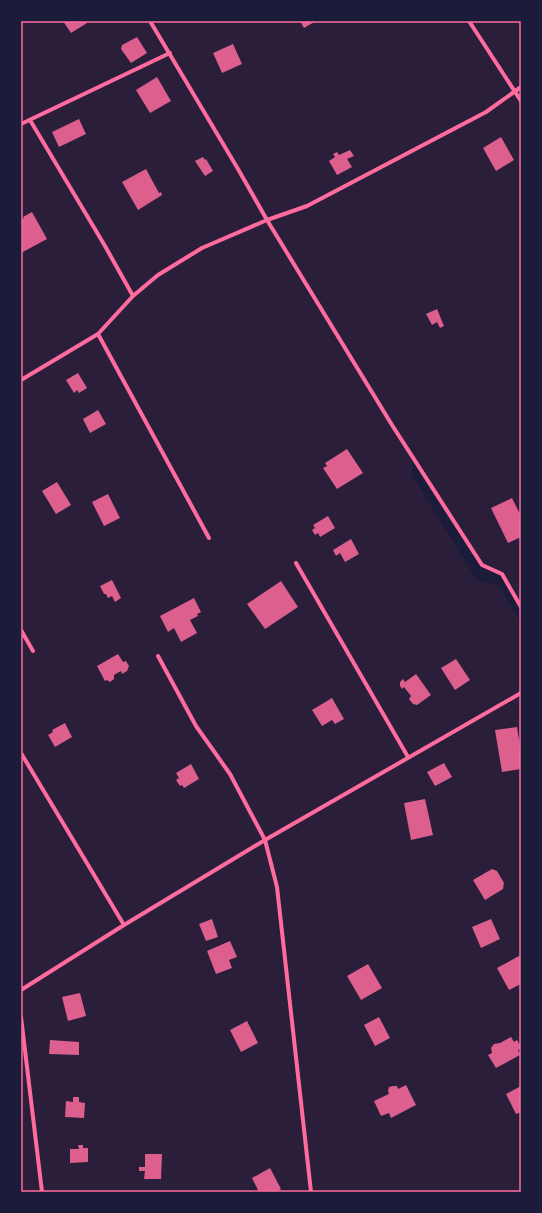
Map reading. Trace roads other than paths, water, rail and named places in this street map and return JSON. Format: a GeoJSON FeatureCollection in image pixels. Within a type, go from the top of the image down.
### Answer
{"type":"FeatureCollection","features":[{"type":"Feature","properties":{"kind":"street"},"geometry":{"type":"LineString","coordinates":[[150,21],[267,220],[392,425],[482,565],[502,574],[521,607]]}},
{"type":"Feature","properties":{"kind":"street"},"geometry":{"type":"LineString","coordinates":[[470,21],[521,102]]}},
{"type":"Feature","properties":{"kind":"street"},"geometry":{"type":"LineString","coordinates":[[21,124],[170,53]]}},
{"type":"Feature","properties":{"kind":"street"},"geometry":{"type":"LineString","coordinates":[[21,380],[98,334],[133,296],[158,275],[202,248],[267,220],[307,206],[486,112],[521,87]]}},
{"type":"Feature","properties":{"kind":"street"},"geometry":{"type":"LineString","coordinates":[[30,120],[133,296]]}},
{"type":"Feature","properties":{"kind":"street"},"geometry":{"type":"LineString","coordinates":[[98,334],[209,538]]}},
{"type":"Feature","properties":{"kind":"street"},"geometry":{"type":"LineString","coordinates":[[296,563],[408,758]]}},
{"type":"Feature","properties":{"kind":"street"},"geometry":{"type":"LineString","coordinates":[[21,630],[33,651]]}},
{"type":"Feature","properties":{"kind":"street"},"geometry":{"type":"LineString","coordinates":[[158,656],[196,726],[230,774],[265,840],[277,887],[312,1192]]}},
{"type":"Feature","properties":{"kind":"street"},"geometry":{"type":"LineString","coordinates":[[21,990],[124,925],[265,840],[520,693],[521,699]]}},
{"type":"Feature","properties":{"kind":"street"},"geometry":{"type":"LineString","coordinates":[[21,753],[124,925]]}},
{"type":"Feature","properties":{"kind":"street"},"geometry":{"type":"LineString","coordinates":[[21,1017],[42,1192]]}}]}
